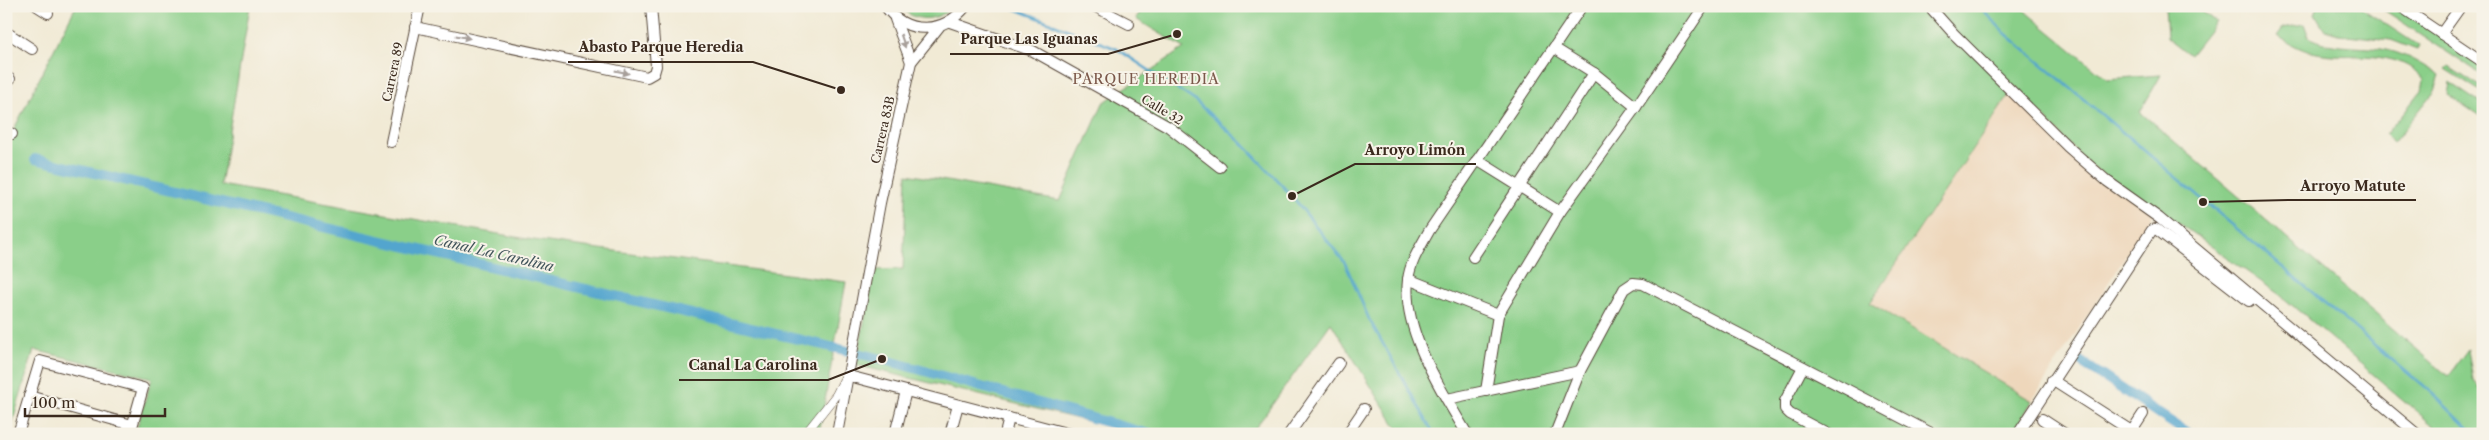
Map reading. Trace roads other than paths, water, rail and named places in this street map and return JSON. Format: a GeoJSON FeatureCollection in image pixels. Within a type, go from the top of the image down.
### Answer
{"type":"FeatureCollection","features":[{"type":"Feature","properties":{"kind":"street"},"geometry":{"type":"LineString","coordinates":[[37,6],[48,13]]}},
{"type":"Feature","properties":{"kind":"street","name":"Carrera 89"},"geometry":{"type":"LineString","coordinates":[[391,142],[420,6]]}},
{"type":"Feature","properties":{"kind":"street"},"geometry":{"type":"LineString","coordinates":[[416,27],[647,78],[654,73],[656,66],[651,6]]}},
{"type":"Feature","properties":{"kind":"street"},"geometry":{"type":"LineString","coordinates":[[877,6],[916,28],[939,27],[950,22],[966,6]]}},
{"type":"Feature","properties":{"kind":"street"},"geometry":{"type":"LineString","coordinates":[[1094,6],[1129,24]]}},
{"type":"Feature","properties":{"kind":"street"},"geometry":{"type":"LineString","coordinates":[[1467,434],[1422,351],[1408,310],[1408,279],[1413,263],[1429,231],[1582,6]]}},
{"type":"Feature","properties":{"kind":"street"},"geometry":{"type":"LineString","coordinates":[[1486,391],[1498,315],[1560,212],[1636,107],[1704,6]]}},
{"type":"Feature","properties":{"kind":"street"},"geometry":{"type":"LineString","coordinates":[[1929,6],[1960,41],[2068,147],[2107,180],[2158,218],[2417,434]]}},
{"type":"Feature","properties":{"kind":"street"},"geometry":{"type":"LineString","coordinates":[[2400,6],[2483,62]]}},
{"type":"Feature","properties":{"kind":"street"},"geometry":{"type":"LineString","coordinates":[[2441,34],[2461,6]]}},
{"type":"Feature","properties":{"kind":"street"},"geometry":{"type":"LineString","coordinates":[[890,13],[911,62],[939,27]]}},
{"type":"Feature","properties":{"kind":"street","name":"Calle 32"},"geometry":{"type":"LineString","coordinates":[[950,22],[1033,51],[1169,127],[1220,167]]}},
{"type":"Feature","properties":{"kind":"street"},"geometry":{"type":"LineString","coordinates":[[6,32],[32,49]]}},
{"type":"Feature","properties":{"kind":"street"},"geometry":{"type":"LineString","coordinates":[[1554,48],[1594,73],[1636,107]]}},
{"type":"Feature","properties":{"kind":"street","name":"Carrera 83B"},"geometry":{"type":"LineString","coordinates":[[837,434],[880,203],[911,62]]}},
{"type":"Feature","properties":{"kind":"street"},"geometry":{"type":"LineString","coordinates":[[1473,257],[1594,73]]}},
{"type":"Feature","properties":{"kind":"street"},"geometry":{"type":"LineString","coordinates":[[1477,160],[1560,212]]}},
{"type":"Feature","properties":{"kind":"street"},"geometry":{"type":"LineString","coordinates":[[2018,434],[2152,230],[2156,229],[2254,305],[2266,307]]}},
{"type":"Feature","properties":{"kind":"street"},"geometry":{"type":"LineString","coordinates":[[1408,279],[1498,315]]}},
{"type":"Feature","properties":{"kind":"street"},"geometry":{"type":"LineString","coordinates":[[1555,434],[1580,371],[1624,290],[1633,283],[1643,284],[1933,434]]}},
{"type":"Feature","properties":{"kind":"street"},"geometry":{"type":"LineString","coordinates":[[18,434],[29,396],[40,361],[143,388],[131,429],[29,396]]}},
{"type":"Feature","properties":{"kind":"street"},"geometry":{"type":"LineString","coordinates":[[1289,434],[1339,363]]}},
{"type":"Feature","properties":{"kind":"street"},"geometry":{"type":"LineString","coordinates":[[1802,367],[1785,401],[1785,409],[1790,414],[1828,434]]}},
{"type":"Feature","properties":{"kind":"street"},"geometry":{"type":"LineString","coordinates":[[805,434],[836,395],[844,378],[850,371],[906,391],[1065,433]]}},
{"type":"Feature","properties":{"kind":"street"},"geometry":{"type":"LineString","coordinates":[[1447,399],[1580,371]]}},
{"type":"Feature","properties":{"kind":"street"},"geometry":{"type":"LineString","coordinates":[[2052,380],[2132,433],[2143,414]]}},
{"type":"Feature","properties":{"kind":"street"},"geometry":{"type":"LineString","coordinates":[[896,434],[906,391]]}},
{"type":"Feature","properties":{"kind":"street"},"geometry":{"type":"LineString","coordinates":[[950,434],[958,405]]}},
{"type":"Feature","properties":{"kind":"street"},"geometry":{"type":"LineString","coordinates":[[1347,434],[1364,410]]}},
{"type":"Feature","properties":{"kind":"street"},"geometry":{"type":"LineString","coordinates":[[1005,434],[1009,418]]}},
{"type":"Feature","properties":{"kind":"street"},"geometry":{"type":"LineString","coordinates":[[2042,419],[2065,434]]}},
{"type":"Feature","properties":{"kind":"waterway"},"geometry":{"type":"LineString","coordinates":[[1008,6],[1117,49],[1194,100],[1243,144],[1292,196],[1345,263],[1369,319],[1434,434]]}},
{"type":"Feature","properties":{"kind":"waterway"},"geometry":{"type":"LineString","coordinates":[[1979,6],[2005,33],[2435,396],[2474,434]]}},
{"type":"Feature","properties":{"kind":"waterway","name":"Canal La Carolina"},"geometry":{"type":"LineString","coordinates":[[35,159],[882,359],[1149,434]]}},
{"type":"Feature","properties":{"kind":"waterway"},"geometry":{"type":"LineString","coordinates":[[2077,359],[2189,434]]}},
{"type":"Feature","properties":{"kind":"place","name":"Parque Las Iguanas"},"geometry":{"type":"Point","coordinates":[1177,34]}},
{"type":"Feature","properties":{"kind":"place","name":"Abasto Parque Heredia"},"geometry":{"type":"Point","coordinates":[841,90]}},
{"type":"Feature","properties":{"kind":"place","name":"Arroyo Limón"},"geometry":{"type":"Point","coordinates":[1292,196]}},
{"type":"Feature","properties":{"kind":"place","name":"Arroyo Matute"},"geometry":{"type":"Point","coordinates":[2203,202]}},
{"type":"Feature","properties":{"kind":"place","name":"Canal La Carolina"},"geometry":{"type":"Point","coordinates":[882,359]}},
{"type":"Feature","properties":{"kind":"district","name":"PARQUE HEREDIA"},"geometry":{"type":"Point","coordinates":[1146,79]}}]}
